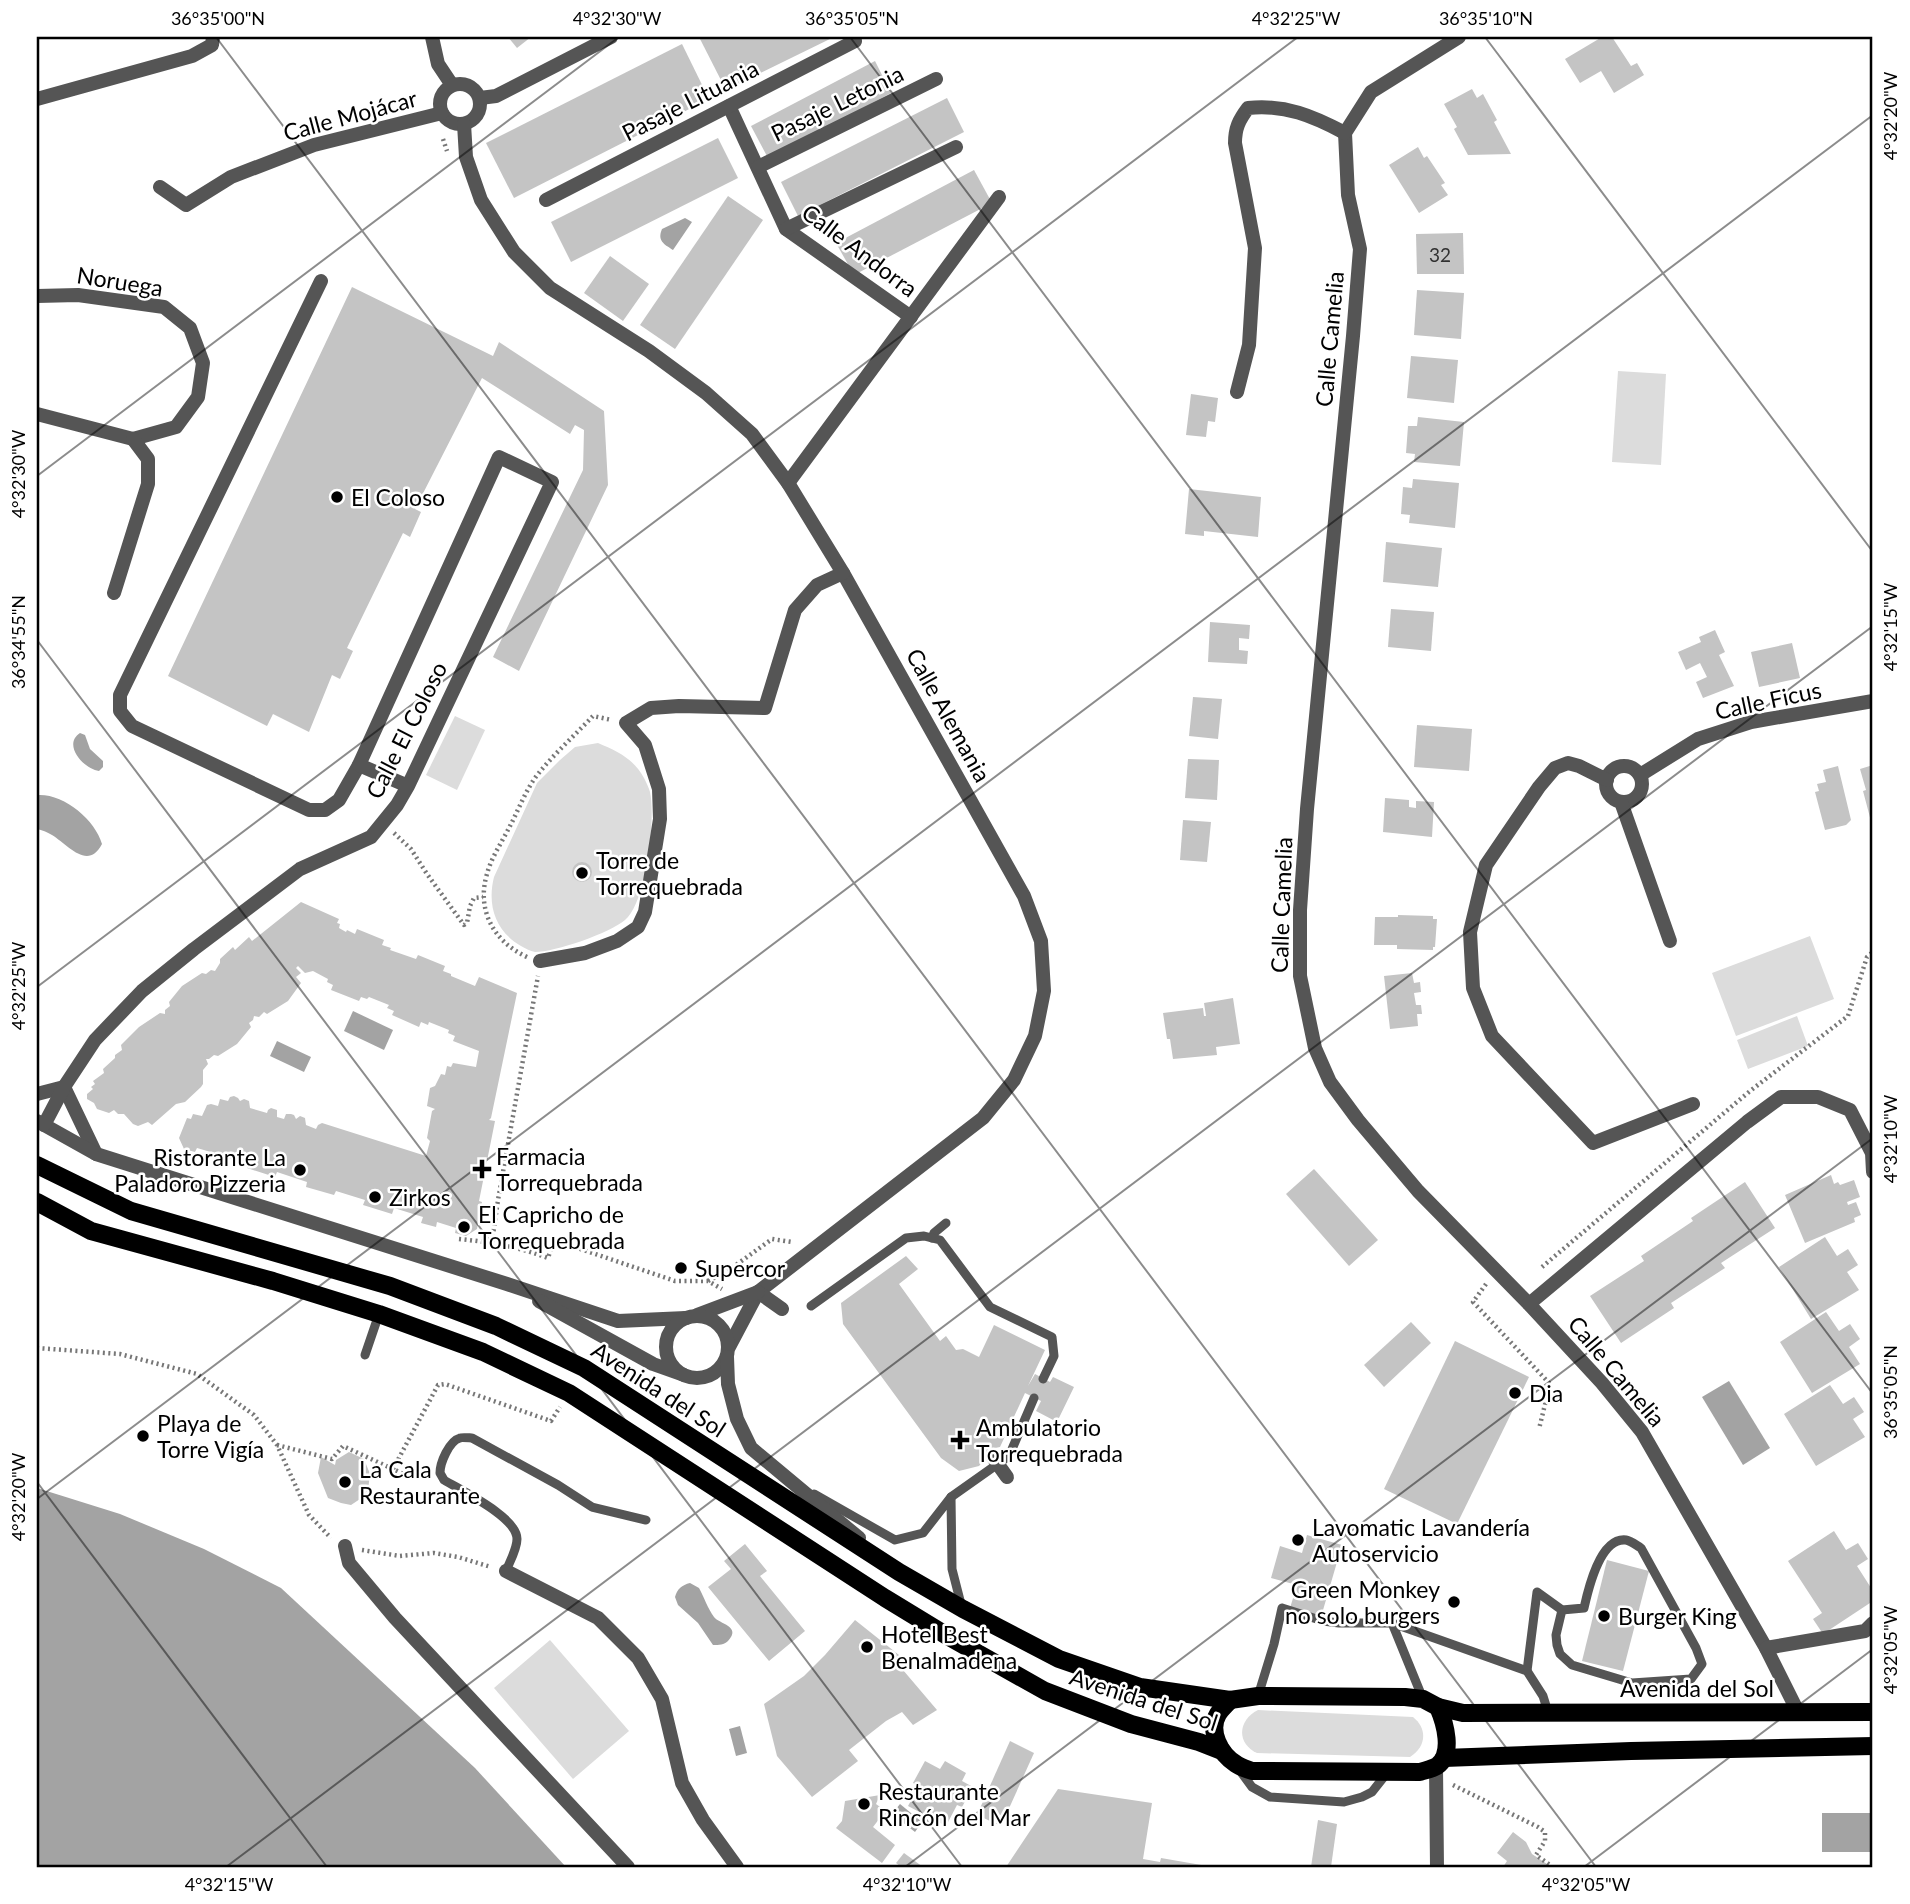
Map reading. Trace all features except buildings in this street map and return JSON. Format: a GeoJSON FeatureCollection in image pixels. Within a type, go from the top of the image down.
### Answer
{"type":"FeatureCollection","features":[{"type":"Feature","properties":{"kind":"main road","name":"Avenida del Sol"},"geometry":{"type":"LineString","coordinates":[[37,1165],[131,1211],[390,1286],[496,1326],[547,1350],[584,1368],[899,1572],[1059,1659],[1230,1700],[1258,1696],[1430,1703],[1463,1713],[1873,1712]]}},
{"type":"Feature","properties":{"kind":"main road","name":"Avenida del Sol"},"geometry":{"type":"LineString","coordinates":[[37,1202],[91,1231],[273,1281],[379,1314],[483,1352],[569,1393],[885,1598],[1045,1691],[1131,1724],[1222,1751]]}},
{"type":"Feature","properties":{"kind":"main road"},"geometry":{"type":"LineString","coordinates":[[37,1215],[91,1231]]}},
{"type":"Feature","properties":{"kind":"main road"},"geometry":{"type":"LineString","coordinates":[[1230,1700],[1218,1714],[1216,1739],[1222,1751],[1235,1764],[1252,1771],[1420,1772],[1440,1763],[1631,1751],[1873,1746]]}},
{"type":"Feature","properties":{"kind":"main road"},"geometry":{"type":"LineString","coordinates":[[1430,1703],[1444,1721],[1447,1735],[1440,1763]]}},
{"type":"Feature","properties":{"kind":"street"},"geometry":{"type":"LineString","coordinates":[[37,99],[192,56],[212,44],[213,37]]}},
{"type":"Feature","properties":{"kind":"street"},"geometry":{"type":"LineString","coordinates":[[432,37],[438,64],[452,85]]}},
{"type":"Feature","properties":{"kind":"street"},"geometry":{"type":"LineString","coordinates":[[480,97],[496,96],[611,37]]}},
{"type":"Feature","properties":{"kind":"street"},"geometry":{"type":"LineString","coordinates":[[1237,392],[1249,345],[1255,248],[1235,143],[1235,130],[1240,118],[1248,108],[1285,109],[1315,117],[1345,133],[1371,92],[1459,37]]}},
{"type":"Feature","properties":{"kind":"street","name":"Pasaje Lituania"},"geometry":{"type":"LineString","coordinates":[[546,200],[855,41]]}},
{"type":"Feature","properties":{"kind":"street","name":"Pasaje Letonia"},"geometry":{"type":"LineString","coordinates":[[758,167],[936,79]]}},
{"type":"Feature","properties":{"kind":"street"},"geometry":{"type":"LineString","coordinates":[[466,83],[472,86],[480,97],[480,111],[464,124],[452,122],[442,113],[442,94],[452,85],[466,83]]}},
{"type":"Feature","properties":{"kind":"street","name":"Calle Andorra"},"geometry":{"type":"LineString","coordinates":[[730,106],[786,229],[911,317]]}},
{"type":"Feature","properties":{"kind":"street","name":"Calle Mojácar"},"geometry":{"type":"LineString","coordinates":[[160,187],[186,205],[230,177],[314,145],[442,113]]}},
{"type":"Feature","properties":{"kind":"street","name":"Calle Alemania"},"geometry":{"type":"LineString","coordinates":[[464,124],[466,157],[481,200],[514,252],[550,288],[649,351],[706,393],[752,434],[788,483],[844,573],[1024,896],[1041,941],[1044,991],[1035,1036],[1014,1080],[983,1118],[758,1292],[728,1352]]}},
{"type":"Feature","properties":{"kind":"street","name":"Calle Camelia"},"geometry":{"type":"LineString","coordinates":[[1345,133],[1348,195],[1360,248],[1307,809],[1300,910],[1300,976],[1315,1048],[1330,1082],[1418,1191],[1529,1304],[1602,1383],[1642,1432],[1766,1648],[1798,1712]]}},
{"type":"Feature","properties":{"kind":"street"},"geometry":{"type":"LineString","coordinates":[[786,229],[956,147]]}},
{"type":"Feature","properties":{"kind":"street","name":"Calle Andorra"},"geometry":{"type":"LineString","coordinates":[[788,483],[999,197]]}},
{"type":"Feature","properties":{"kind":"street"},"geometry":{"type":"LineString","coordinates":[[321,281],[121,695],[120,711],[132,726],[309,810],[325,810],[339,800],[359,765],[408,786]]}},
{"type":"Feature","properties":{"kind":"street","name":"Noruega"},"geometry":{"type":"LineString","coordinates":[[37,296],[78,295],[164,307],[190,328],[202,363],[198,397],[176,426],[133,439]]}},
{"type":"Feature","properties":{"kind":"street"},"geometry":{"type":"LineString","coordinates":[[37,414],[133,439],[148,458],[148,484],[114,593]]}},
{"type":"Feature","properties":{"kind":"street","name":"Calle El Coloso"},"geometry":{"type":"LineString","coordinates":[[40,1123],[95,1040],[142,991],[300,869],[371,837],[383,823],[408,786],[552,482],[499,457],[359,765]]}},
{"type":"Feature","properties":{"kind":"street"},"geometry":{"type":"LineString","coordinates":[[540,961],[585,953],[617,941],[638,927],[645,912],[660,819],[659,789],[645,745],[626,723],[651,708],[765,708],[795,610],[817,585],[844,573]]}},
{"type":"Feature","properties":{"kind":"street","name":"Calle Ficus"},"geometry":{"type":"LineString","coordinates":[[1640,775],[1698,739],[1751,722],[1873,701]]}},
{"type":"Feature","properties":{"kind":"street"},"geometry":{"type":"LineString","coordinates":[[1606,780],[1568,763],[1555,768],[1486,864],[1470,932],[1473,988],[1492,1036],[1593,1143],[1693,1104]]}},
{"type":"Feature","properties":{"kind":"street"},"geometry":{"type":"LineString","coordinates":[[1624,766],[1636,770],[1640,775],[1642,786],[1633,800],[1621,802],[1607,792],[1606,780],[1613,770],[1624,766]]}},
{"type":"Feature","properties":{"kind":"street"},"geometry":{"type":"LineString","coordinates":[[1621,802],[1670,941]]}},
{"type":"Feature","properties":{"kind":"street"},"geometry":{"type":"LineString","coordinates":[[37,1094],[64,1087],[96,1154]]}},
{"type":"Feature","properties":{"kind":"street"},"geometry":{"type":"LineString","coordinates":[[1529,1304],[1747,1122],[1781,1097],[1818,1097],[1850,1110],[1872,1153],[1873,1172]]}},
{"type":"Feature","properties":{"kind":"street"},"geometry":{"type":"LineString","coordinates":[[40,1123],[96,1154],[618,1321],[691,1317],[706,1317],[715,1321],[723,1328],[727,1337],[728,1384],[737,1419],[751,1448],[899,1572]]}},
{"type":"Feature","properties":{"kind":"street"},"geometry":{"type":"LineString","coordinates":[[507,1284],[653,1364],[684,1376],[705,1377],[714,1373],[722,1367],[728,1352]]}},
{"type":"Feature","properties":{"kind":"street"},"geometry":{"type":"LineString","coordinates":[[684,1376],[669,1361],[666,1351],[670,1331],[677,1323],[758,1292],[782,1309]]}},
{"type":"Feature","properties":{"kind":"street"},"geometry":{"type":"LineString","coordinates":[[995,1460],[1007,1477]]}},
{"type":"Feature","properties":{"kind":"street"},"geometry":{"type":"LineString","coordinates":[[345,1546],[349,1563],[395,1618],[628,1867]]}},
{"type":"Feature","properties":{"kind":"street"},"geometry":{"type":"LineString","coordinates":[[506,1571],[598,1618],[638,1658],[662,1699],[682,1783],[703,1820],[737,1867]]}},
{"type":"Feature","properties":{"kind":"street"},"geometry":{"type":"LineString","coordinates":[[1766,1648],[1865,1631],[1873,1623]]}},
{"type":"Feature","properties":{"kind":"street"},"geometry":{"type":"LineString","coordinates":[[1437,1867],[1440,1763]]}},
{"type":"Feature","properties":{"kind":"lane"},"geometry":{"type":"LineString","coordinates":[[932,1238],[946,1223]]}},
{"type":"Feature","properties":{"kind":"lane"},"geometry":{"type":"LineString","coordinates":[[811,1306],[906,1238],[924,1236],[940,1240],[990,1307],[1052,1337],[1054,1356],[1043,1379]]}},
{"type":"Feature","properties":{"kind":"lane"},"geometry":{"type":"LineString","coordinates":[[365,1355],[379,1314]]}},
{"type":"Feature","properties":{"kind":"lane"},"geometry":{"type":"LineString","coordinates":[[787,1478],[895,1540],[923,1533],[951,1497],[995,1460],[1009,1456],[1034,1398]]}},
{"type":"Feature","properties":{"kind":"lane"},"geometry":{"type":"LineString","coordinates":[[506,1571],[517,1544],[513,1527],[502,1516],[444,1480],[440,1473],[442,1458],[454,1441],[461,1437],[472,1438],[558,1485],[592,1507],[646,1520]]}},
{"type":"Feature","properties":{"kind":"lane"},"geometry":{"type":"LineString","coordinates":[[951,1497],[951,1569],[963,1609]]}},
{"type":"Feature","properties":{"kind":"lane"},"geometry":{"type":"LineString","coordinates":[[1527,1671],[1536,1592],[1562,1610],[1584,1608],[1598,1562],[1618,1541],[1629,1540],[1641,1548],[1696,1648],[1702,1664],[1691,1679],[1632,1683],[1572,1665],[1560,1654],[1557,1645],[1556,1635],[1562,1610]]}},
{"type":"Feature","properties":{"kind":"lane"},"geometry":{"type":"LineString","coordinates":[[1258,1696],[1282,1608],[1324,1621],[1392,1623],[1527,1671],[1543,1696],[1548,1712]]}},
{"type":"Feature","properties":{"kind":"lane"},"geometry":{"type":"LineString","coordinates":[[1392,1623],[1430,1703]]}},
{"type":"Feature","properties":{"kind":"lane"},"geometry":{"type":"LineString","coordinates":[[1235,1764],[1252,1787],[1270,1797],[1344,1802],[1372,1792],[1388,1772]]}},
{"type":"Feature","properties":{"kind":"path"},"geometry":{"type":"LineString","coordinates":[[443,139],[451,162]]}},
{"type":"Feature","properties":{"kind":"path"},"geometry":{"type":"LineString","coordinates":[[492,1242],[540,961],[516,952],[496,934],[485,910],[483,897],[487,871],[538,774],[593,716],[626,723]]}},
{"type":"Feature","properties":{"kind":"path"},"geometry":{"type":"LineString","coordinates":[[383,823],[411,849],[464,925],[467,923],[474,898],[483,897]]}},
{"type":"Feature","properties":{"kind":"path"},"geometry":{"type":"LineString","coordinates":[[1515,1290],[1750,1091],[1848,1016],[1867,957],[1873,952]]}},
{"type":"Feature","properties":{"kind":"path"},"geometry":{"type":"LineString","coordinates":[[459,1239],[492,1242],[548,1258],[554,1240],[675,1281],[708,1281],[729,1270],[772,1239],[790,1243],[799,1237]]}},
{"type":"Feature","properties":{"kind":"path"},"geometry":{"type":"LineString","coordinates":[[1496,1271],[1473,1303],[1550,1384],[1539,1429]]}},
{"type":"Feature","properties":{"kind":"path"},"geometry":{"type":"LineString","coordinates":[[708,1281],[740,1299]]}},
{"type":"Feature","properties":{"kind":"path"},"geometry":{"type":"LineString","coordinates":[[37,1348],[120,1354],[197,1374],[254,1415],[277,1445],[309,1515],[328,1536],[345,1546],[400,1556],[433,1553],[458,1556],[506,1571]]}},
{"type":"Feature","properties":{"kind":"path"},"geometry":{"type":"LineString","coordinates":[[393,1469],[438,1385],[445,1384],[551,1421],[561,1407]]}},
{"type":"Feature","properties":{"kind":"path"},"geometry":{"type":"LineString","coordinates":[[277,1445],[332,1459],[343,1446],[408,1476],[440,1473]]}},
{"type":"Feature","properties":{"kind":"path"},"geometry":{"type":"LineString","coordinates":[[1470,1794],[1545,1832],[1545,1841],[1536,1855],[1550,1865]]}},
{"type":"Feature","properties":{"kind":"shaded area"},"geometry":{"type":"Polygon","coordinates":[[[685,218],[692,222],[673,250],[661,239],[662,229],[685,218]]]}},
{"type":"Feature","properties":{"kind":"shaded area"},"geometry":{"type":"Polygon","coordinates":[[[1618,371],[1666,374],[1661,465],[1612,462],[1618,371]]]}},
{"type":"Feature","properties":{"kind":"shaded area"},"geometry":{"type":"Polygon","coordinates":[[[455,716],[485,730],[457,790],[426,775],[455,716]]]}},
{"type":"Feature","properties":{"kind":"shaded area"},"geometry":{"type":"Polygon","coordinates":[[[80,733],[85,735],[90,749],[103,761],[103,767],[99,771],[87,766],[74,750],[75,738],[80,733]]]}},
{"type":"Feature","properties":{"kind":"shaded area"},"geometry":{"type":"Polygon","coordinates":[[[598,743],[630,761],[640,771],[650,792],[652,821],[648,860],[639,897],[632,911],[618,925],[568,945],[533,952],[512,940],[499,925],[493,907],[494,877],[537,783],[575,747],[598,743]]]}},
{"type":"Feature","properties":{"kind":"shaded area"},"geometry":{"type":"Polygon","coordinates":[[[37,795],[57,798],[77,809],[93,826],[102,844],[96,852],[84,856],[52,835],[37,829],[37,795]]]}},
{"type":"Feature","properties":{"kind":"shaded area"},"geometry":{"type":"Polygon","coordinates":[[[1810,936],[1834,999],[1736,1036],[1712,973],[1810,936]]]}},
{"type":"Feature","properties":{"kind":"shaded area"},"geometry":{"type":"Polygon","coordinates":[[[353,1011],[393,1030],[384,1050],[344,1031],[353,1011]]]}},
{"type":"Feature","properties":{"kind":"shaded area"},"geometry":{"type":"Polygon","coordinates":[[[1797,1016],[1808,1046],[1748,1069],[1737,1040],[1797,1016]]]}},
{"type":"Feature","properties":{"kind":"shaded area"},"geometry":{"type":"Polygon","coordinates":[[[277,1041],[311,1057],[304,1072],[270,1056],[277,1041]]]}},
{"type":"Feature","properties":{"kind":"shaded area"},"geometry":{"type":"Polygon","coordinates":[[[1729,1381],[1770,1448],[1743,1465],[1702,1397],[1729,1381]]]}},
{"type":"Feature","properties":{"kind":"shaded area"},"geometry":{"type":"Polygon","coordinates":[[[37,1488],[120,1514],[204,1549],[281,1588],[475,1768],[566,1867],[37,1867],[37,1488]]]}},
{"type":"Feature","properties":{"kind":"shaded area"},"geometry":{"type":"Polygon","coordinates":[[[690,1583],[699,1588],[714,1617],[731,1629],[732,1636],[725,1643],[713,1645],[698,1623],[678,1605],[675,1597],[677,1592],[690,1583]]]}},
{"type":"Feature","properties":{"kind":"shaded area"},"geometry":{"type":"Polygon","coordinates":[[[550,1640],[629,1731],[573,1779],[494,1688],[550,1640]]]}},
{"type":"Feature","properties":{"kind":"shaded area"},"geometry":{"type":"Polygon","coordinates":[[[1258,1710],[1413,1717],[1421,1727],[1423,1738],[1419,1748],[1410,1757],[1257,1753],[1245,1743],[1242,1731],[1246,1720],[1258,1710]]]}},
{"type":"Feature","properties":{"kind":"shaded area"},"geometry":{"type":"Polygon","coordinates":[[[740,1726],[747,1753],[736,1756],[729,1729],[740,1726]]]}},
{"type":"Feature","properties":{"kind":"shaded area"},"geometry":{"type":"Polygon","coordinates":[[[900,1804],[922,1822],[915,1832],[892,1814],[900,1804]]]}},
{"type":"Feature","properties":{"kind":"shaded area"},"geometry":{"type":"Polygon","coordinates":[[[1822,1813],[1873,1813],[1873,1852],[1822,1852],[1822,1813]]]}},
{"type":"Feature","properties":{"kind":"place","name":"El Coloso"},"geometry":{"type":"Point","coordinates":[337,497]}},
{"type":"Feature","properties":{"kind":"place","name":"Torre de Torrequebrada"},"geometry":{"type":"Point","coordinates":[582,873]}},
{"type":"Feature","properties":{"kind":"place","name":"Farmacia Torrequebrada"},"geometry":{"type":"Point","coordinates":[482,1169]}},
{"type":"Feature","properties":{"kind":"place","name":"Ristorante La Paladoro Pizzeria"},"geometry":{"type":"Point","coordinates":[300,1170]}},
{"type":"Feature","properties":{"kind":"place","name":"Zirkos"},"geometry":{"type":"Point","coordinates":[375,1197]}},
{"type":"Feature","properties":{"kind":"place","name":"El Capricho de Torrequebrada"},"geometry":{"type":"Point","coordinates":[464,1227]}},
{"type":"Feature","properties":{"kind":"place","name":"Supercor"},"geometry":{"type":"Point","coordinates":[681,1268]}},
{"type":"Feature","properties":{"kind":"place","name":"Dia"},"geometry":{"type":"Point","coordinates":[1515,1393]}},
{"type":"Feature","properties":{"kind":"place","name":"Playa de Torre Vigía"},"geometry":{"type":"Point","coordinates":[143,1436]}},
{"type":"Feature","properties":{"kind":"place","name":"Ambulatorio Torrequebrada"},"geometry":{"type":"Point","coordinates":[960,1440]}},
{"type":"Feature","properties":{"kind":"place","name":"La Cala Restaurante"},"geometry":{"type":"Point","coordinates":[345,1482]}},
{"type":"Feature","properties":{"kind":"place","name":"Lavomatic Lavandería Autoservicio"},"geometry":{"type":"Point","coordinates":[1298,1540]}},
{"type":"Feature","properties":{"kind":"place","name":"Green Monkey no solo burgers"},"geometry":{"type":"Point","coordinates":[1454,1602]}},
{"type":"Feature","properties":{"kind":"place","name":"Burger King"},"geometry":{"type":"Point","coordinates":[1604,1616]}},
{"type":"Feature","properties":{"kind":"place","name":"Hotel Best Benalmadena"},"geometry":{"type":"Point","coordinates":[867,1647]}},
{"type":"Feature","properties":{"kind":"place","name":"Restaurante Rincón del Mar"},"geometry":{"type":"Point","coordinates":[864,1804]}}]}
